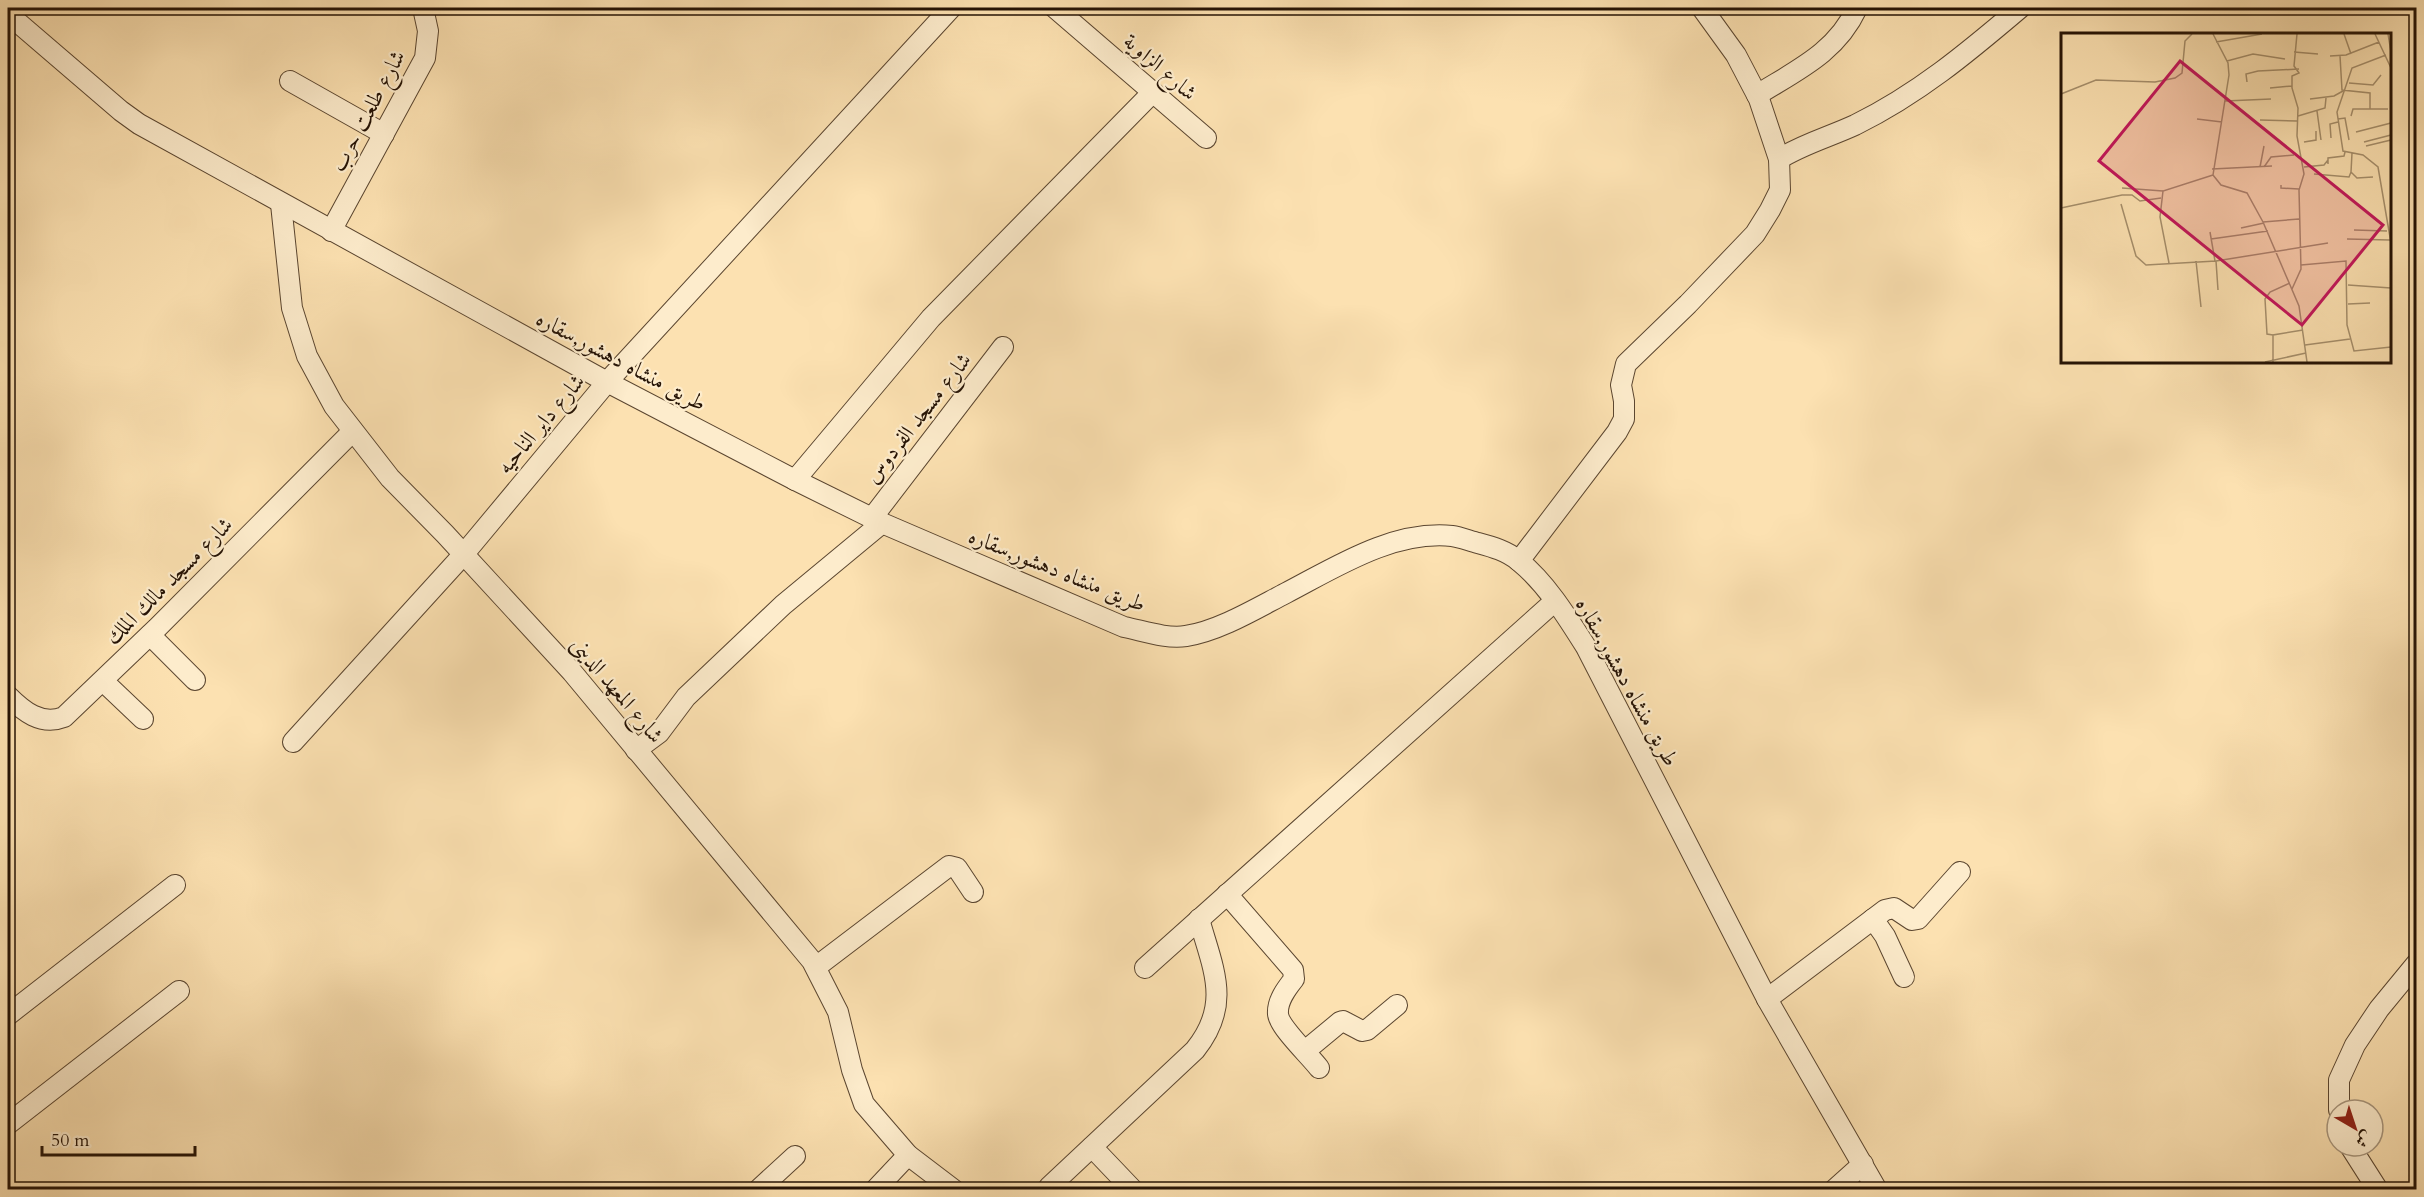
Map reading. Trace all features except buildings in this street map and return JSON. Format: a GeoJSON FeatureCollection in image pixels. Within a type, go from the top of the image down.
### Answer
{"type":"FeatureCollection","features":[{"type":"Feature","properties":{"kind":"street","name":"شارع طلعت حرب"},"geometry":{"type":"LineString","coordinates":[[331,231],[424,58],[428,31],[423,8]]}},
{"type":"Feature","properties":{"kind":"street","name":"شارع داير الناحيه"},"geometry":{"type":"LineString","coordinates":[[293,742],[463,555],[607,382],[951,8]]}},
{"type":"Feature","properties":{"kind":"street","name":"شارع الزاوية"},"geometry":{"type":"LineString","coordinates":[[1055,8],[1206,138]]}},
{"type":"Feature","properties":{"kind":"street"},"geometry":{"type":"LineString","coordinates":[[1757,95],[1831,46],[1851,20],[1857,8]]}},
{"type":"Feature","properties":{"kind":"street"},"geometry":{"type":"LineString","coordinates":[[1779,159],[1811,142],[1855,125],[1932,80],[2020,8]]}},
{"type":"Feature","properties":{"kind":"street"},"geometry":{"type":"LineString","coordinates":[[1519,561],[1617,432],[1624,419],[1621,385],[1626,364],[1755,234],[1780,190],[1779,159],[1757,95],[1736,55],[1705,9]]}},
{"type":"Feature","properties":{"kind":"street","name":"طريق منشاه دهشور,سقاره"},"geometry":{"type":"LineString","coordinates":[[8,14],[139,124],[281,204],[607,382],[795,480],[877,520],[1124,627],[1164,636],[1185,636],[1204,632],[1259,608],[1334,568],[1403,540],[1428,536],[1453,536],[1503,551],[1519,561],[1555,601],[1586,647],[1767,999],[1877,1190]]}},
{"type":"Feature","properties":{"kind":"street"},"geometry":{"type":"LineString","coordinates":[[290,81],[384,134]]}},
{"type":"Feature","properties":{"kind":"street"},"geometry":{"type":"LineString","coordinates":[[795,480],[931,318],[1153,92]]}},
{"type":"Feature","properties":{"kind":"street","name":"شارع المعهد الدينى"},"geometry":{"type":"LineString","coordinates":[[281,204],[292,308],[304,347],[320,382],[353,431],[390,477],[572,672],[816,967],[838,1012],[852,1070],[864,1104],[908,1155],[954,1190]]}},
{"type":"Feature","properties":{"kind":"street","name":"شارع مسجد الفردوس"},"geometry":{"type":"LineString","coordinates":[[636,750],[659,733],[686,697],[877,520],[1003,347]]}},
{"type":"Feature","properties":{"kind":"street","name":"شارع مسجد مالك الملك"},"geometry":{"type":"LineString","coordinates":[[8,696],[20,709],[34,717],[54,721],[64,717],[150,635],[353,431]]}},
{"type":"Feature","properties":{"kind":"street"},"geometry":{"type":"LineString","coordinates":[[1145,968],[1555,601]]}},
{"type":"Feature","properties":{"kind":"street"},"geometry":{"type":"LineString","coordinates":[[150,635],[195,680]]}},
{"type":"Feature","properties":{"kind":"street"},"geometry":{"type":"LineString","coordinates":[[103,681],[143,719]]}},
{"type":"Feature","properties":{"kind":"street"},"geometry":{"type":"LineString","coordinates":[[816,967],[950,866],[957,868],[973,892]]}},
{"type":"Feature","properties":{"kind":"street"},"geometry":{"type":"LineString","coordinates":[[1767,999],[1885,910],[1894,908],[1912,920],[1918,919],[1959,872]]}},
{"type":"Feature","properties":{"kind":"street"},"geometry":{"type":"LineString","coordinates":[[8,1015],[175,885]]}},
{"type":"Feature","properties":{"kind":"street"},"geometry":{"type":"LineString","coordinates":[[1227,894],[1293,970],[1294,980],[1282,997],[1278,1014],[1282,1024],[1319,1068]]}},
{"type":"Feature","properties":{"kind":"street"},"geometry":{"type":"LineString","coordinates":[[1049,1187],[1195,1050],[1207,1035],[1215,1017],[1218,999],[1217,980],[1198,919]]}},
{"type":"Feature","properties":{"kind":"street"},"geometry":{"type":"LineString","coordinates":[[1873,919],[1885,936],[1904,977]]}},
{"type":"Feature","properties":{"kind":"street"},"geometry":{"type":"LineString","coordinates":[[2339,1098],[2339,1080],[2355,1045],[2379,1009],[2416,964]]}},
{"type":"Feature","properties":{"kind":"street"},"geometry":{"type":"LineString","coordinates":[[8,1124],[179,991]]}},
{"type":"Feature","properties":{"kind":"street"},"geometry":{"type":"LineString","coordinates":[[1305,1051],[1340,1022],[1343,1021],[1362,1031],[1367,1030],[1397,1005]]}},
{"type":"Feature","properties":{"kind":"street"},"geometry":{"type":"LineString","coordinates":[[1092,1147],[1133,1190]]}},
{"type":"Feature","properties":{"kind":"street"},"geometry":{"type":"LineString","coordinates":[[875,1190],[908,1155]]}},
{"type":"Feature","properties":{"kind":"street"},"geometry":{"type":"LineString","coordinates":[[758,1190],[795,1156]]}},
{"type":"Feature","properties":{"kind":"street"},"geometry":{"type":"LineString","coordinates":[[2358,1158],[2378,1190]]}},
{"type":"Feature","properties":{"kind":"street"},"geometry":{"type":"LineString","coordinates":[[1834,1190],[1863,1164]]}}]}
